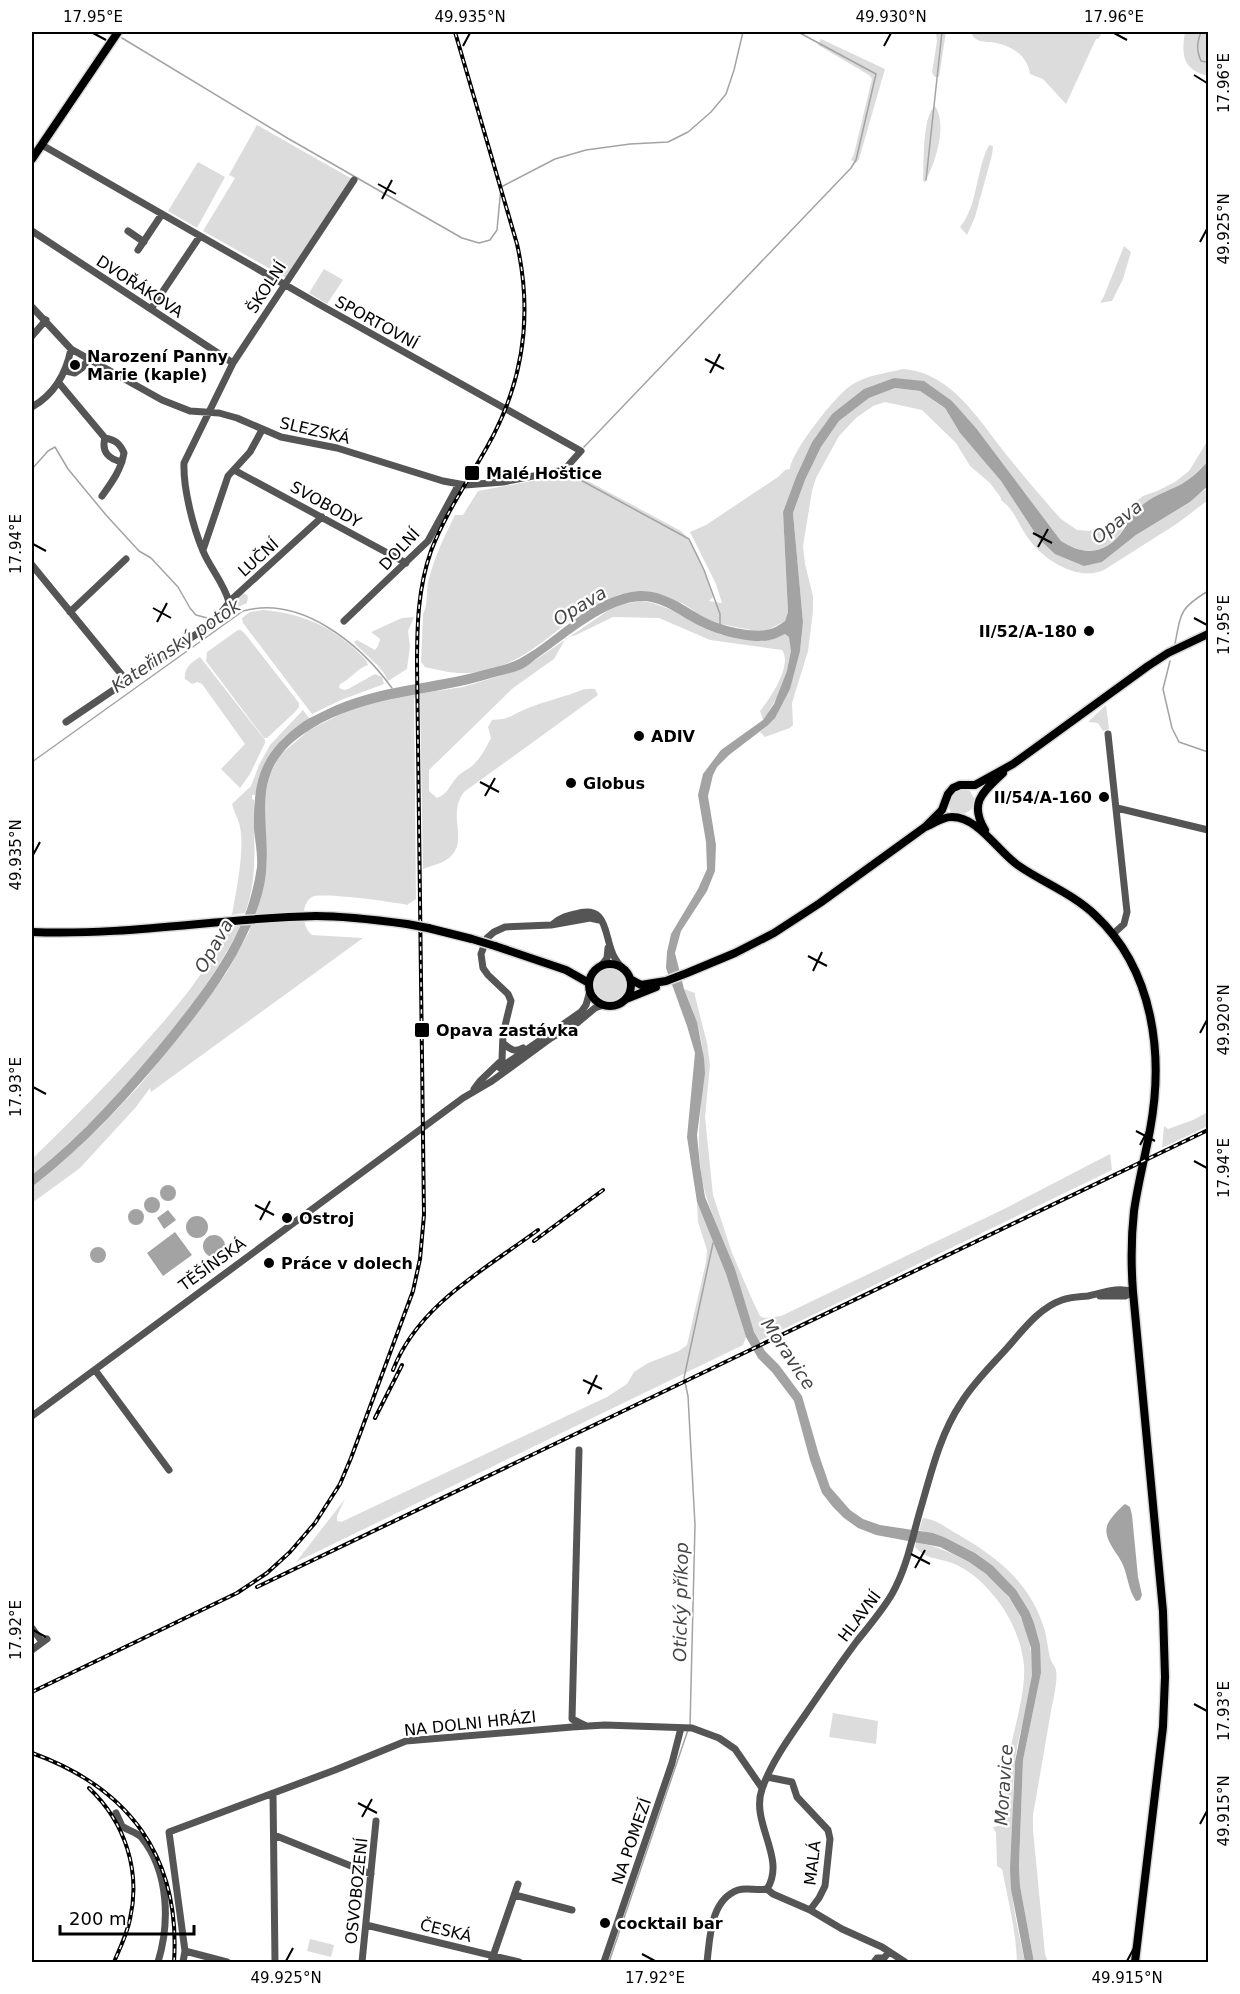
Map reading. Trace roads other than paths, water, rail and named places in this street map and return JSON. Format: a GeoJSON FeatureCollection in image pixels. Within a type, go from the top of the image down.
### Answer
{"type":"FeatureCollection","features":[{"type":"Feature","properties":{"kind":"main road"},"geometry":{"type":"LineString","coordinates":[[32,159],[37,147],[118,32]]}},
{"type":"Feature","properties":{"kind":"main road"},"geometry":{"type":"LineString","coordinates":[[32,932],[98,933],[317,916],[428,928],[472,939],[577,972],[611,964],[622,968],[630,979],[641,986],[666,981],[735,953],[774,933],[926,827],[940,813],[953,788],[960,785],[978,784],[1013,764],[1161,658],[1209,634]]}},
{"type":"Feature","properties":{"kind":"main road"},"geometry":{"type":"LineString","coordinates":[[926,827],[948,817],[958,818],[971,815],[984,791],[1013,764]]}},
{"type":"Feature","properties":{"kind":"main road"},"geometry":{"type":"LineString","coordinates":[[967,786],[974,791],[980,823],[995,845]]}},
{"type":"Feature","properties":{"kind":"main road"},"geometry":{"type":"LineString","coordinates":[[946,802],[947,812],[975,825],[1016,864],[1084,906],[1113,934],[1134,966],[1145,992],[1152,1021],[1155,1059],[1152,1112],[1133,1226],[1132,1278],[1127,1293],[1134,1302],[1163,1611],[1165,1677],[1163,1727],[1135,1962]]}},
{"type":"Feature","properties":{"kind":"main road","name":"TĚŠÍNSKÁ"},"geometry":{"type":"LineString","coordinates":[[589,987],[592,974],[599,967]]}},
{"type":"Feature","properties":{"kind":"main road"},"geometry":{"type":"LineString","coordinates":[[566,970],[589,987],[595,1000],[603,1005]]}},
{"type":"Feature","properties":{"kind":"main road"},"geometry":{"type":"LineString","coordinates":[[625,1000],[631,990],[630,979]]}},
{"type":"Feature","properties":{"kind":"main road","name":"TĚŠÍNSKÁ"},"geometry":{"type":"LineString","coordinates":[[603,1005],[614,1006],[666,981]]}},
{"type":"Feature","properties":{"kind":"street","name":"SPORTOVNÍ"},"geometry":{"type":"LineString","coordinates":[[37,147],[162,214],[581,451]]}},
{"type":"Feature","properties":{"kind":"street","name":"ŠKOLNÍ"},"geometry":{"type":"LineString","coordinates":[[230,602],[203,551],[183,481],[184,463],[233,363],[354,180]]}},
{"type":"Feature","properties":{"kind":"street"},"geometry":{"type":"LineString","coordinates":[[138,250],[162,214]]}},
{"type":"Feature","properties":{"kind":"street","name":"DVOŘÁKOVA"},"geometry":{"type":"LineString","coordinates":[[32,231],[233,363]]}},
{"type":"Feature","properties":{"kind":"street"},"geometry":{"type":"LineString","coordinates":[[128,231],[144,242]]}},
{"type":"Feature","properties":{"kind":"street"},"geometry":{"type":"LineString","coordinates":[[151,309],[200,236]]}},
{"type":"Feature","properties":{"kind":"street","name":"SLEZSKÁ"},"geometry":{"type":"LineString","coordinates":[[32,307],[70,349],[162,400],[190,411],[219,413],[237,418],[262,430],[292,440],[337,448],[443,481],[459,484],[503,482],[564,470],[581,451]]}},
{"type":"Feature","properties":{"kind":"street"},"geometry":{"type":"LineString","coordinates":[[32,336],[46,321]]}},
{"type":"Feature","properties":{"kind":"street"},"geometry":{"type":"LineString","coordinates":[[32,407],[59,383],[66,371],[70,349]]}},
{"type":"Feature","properties":{"kind":"street"},"geometry":{"type":"LineString","coordinates":[[66,371],[75,373],[88,360]]}},
{"type":"Feature","properties":{"kind":"street"},"geometry":{"type":"LineString","coordinates":[[59,383],[105,438],[112,439],[119,444],[124,453],[115,478],[102,496]]}},
{"type":"Feature","properties":{"kind":"street"},"geometry":{"type":"LineString","coordinates":[[203,551],[228,476],[250,452],[262,430]]}},
{"type":"Feature","properties":{"kind":"street"},"geometry":{"type":"LineString","coordinates":[[105,438],[103,445],[106,454],[113,460],[122,462]]}},
{"type":"Feature","properties":{"kind":"street","name":"SVOBODY"},"geometry":{"type":"LineString","coordinates":[[234,470],[406,563]]}},
{"type":"Feature","properties":{"kind":"street","name":"DOLNÍ"},"geometry":{"type":"LineString","coordinates":[[344,621],[428,541],[459,484]]}},
{"type":"Feature","properties":{"kind":"street","name":"LUČNÍ"},"geometry":{"type":"LineString","coordinates":[[66,722],[210,625],[230,602],[322,517]]}},
{"type":"Feature","properties":{"kind":"street"},"geometry":{"type":"LineString","coordinates":[[70,612],[126,559]]}},
{"type":"Feature","properties":{"kind":"street"},"geometry":{"type":"LineString","coordinates":[[32,565],[126,680]]}},
{"type":"Feature","properties":{"kind":"street"},"geometry":{"type":"LineString","coordinates":[[1108,734],[1127,912],[1124,924],[1113,934]]}},
{"type":"Feature","properties":{"kind":"street"},"geometry":{"type":"LineString","coordinates":[[1117,808],[1209,830]]}},
{"type":"Feature","properties":{"kind":"street"},"geometry":{"type":"LineString","coordinates":[[474,1089],[501,1064],[503,1034],[511,1001],[506,992],[485,972],[481,958],[487,938],[494,932],[505,927],[551,925],[590,918],[599,920],[606,928],[614,957],[622,968]]}},
{"type":"Feature","properties":{"kind":"street"},"geometry":{"type":"LineString","coordinates":[[599,967],[607,958],[609,942]]}},
{"type":"Feature","properties":{"kind":"street","name":"TĚŠÍNSKÁ"},"geometry":{"type":"LineString","coordinates":[[32,1416],[584,1009],[589,987]]}},
{"type":"Feature","properties":{"kind":"street","name":"TĚŠÍNSKÁ"},"geometry":{"type":"LineString","coordinates":[[463,1098],[492,1081],[514,1061],[603,1005]]}},
{"type":"Feature","properties":{"kind":"street"},"geometry":{"type":"LineString","coordinates":[[504,1044],[513,1050],[520,1050],[560,1023],[567,1021]]}},
{"type":"Feature","properties":{"kind":"street"},"geometry":{"type":"LineString","coordinates":[[504,1044],[514,1061]]}},
{"type":"Feature","properties":{"kind":"street","name":"HLAVNÍ"},"geometry":{"type":"LineString","coordinates":[[767,1889],[772,1880],[773,1869],[759,1815],[762,1788],[788,1741],[825,1685],[887,1603],[900,1578],[948,1426],[969,1391],[1040,1313],[1057,1302],[1088,1296],[1127,1293]]}},
{"type":"Feature","properties":{"kind":"street"},"geometry":{"type":"LineString","coordinates":[[94,1370],[169,1470]]}},
{"type":"Feature","properties":{"kind":"street"},"geometry":{"type":"LineString","coordinates":[[579,1450],[572,1719],[586,1726]]}},
{"type":"Feature","properties":{"kind":"street"},"geometry":{"type":"LineString","coordinates":[[32,1628],[44,1641],[32,1650]]}},
{"type":"Feature","properties":{"kind":"street","name":"NA DOLNI HRÁZI"},"geometry":{"type":"LineString","coordinates":[[184,1951],[169,1832],[406,1741],[605,1725],[686,1728],[719,1738],[735,1749],[762,1788]]}},
{"type":"Feature","properties":{"kind":"street","name":"NA POMEZÍ"},"geometry":{"type":"LineString","coordinates":[[604,1962],[686,1728]]}},
{"type":"Feature","properties":{"kind":"street","name":"MALÁ"},"geometry":{"type":"LineString","coordinates":[[767,1777],[792,1782],[797,1797],[828,1830],[830,1839],[826,1882],[819,1899],[810,1910]]}},
{"type":"Feature","properties":{"kind":"street"},"geometry":{"type":"LineString","coordinates":[[273,1793],[275,1962]]}},
{"type":"Feature","properties":{"kind":"street"},"geometry":{"type":"LineString","coordinates":[[116,1813],[123,1827],[140,1835],[146,1843],[163,1884],[166,1914],[163,1947],[158,1962]]}},
{"type":"Feature","properties":{"kind":"street","name":"OSVOBOZENÍ"},"geometry":{"type":"LineString","coordinates":[[362,1962],[376,1821]]}},
{"type":"Feature","properties":{"kind":"street"},"geometry":{"type":"LineString","coordinates":[[274,1835],[371,1874]]}},
{"type":"Feature","properties":{"kind":"street"},"geometry":{"type":"LineString","coordinates":[[492,1959],[518,1884]]}},
{"type":"Feature","properties":{"kind":"street"},"geometry":{"type":"LineString","coordinates":[[707,1962],[712,1925],[723,1901],[738,1890],[767,1889],[905,1962]]}},
{"type":"Feature","properties":{"kind":"street"},"geometry":{"type":"LineString","coordinates":[[515,1895],[572,1910]]}},
{"type":"Feature","properties":{"kind":"street","name":"ČESKÁ"},"geometry":{"type":"LineString","coordinates":[[366,1925],[492,1959],[519,1962]]}},
{"type":"Feature","properties":{"kind":"street"},"geometry":{"type":"LineString","coordinates":[[183,1962],[184,1951],[227,1962]]}},
{"type":"Feature","properties":{"kind":"street"},"geometry":{"type":"LineString","coordinates":[[874,1962],[877,1958],[884,1958],[889,1952]]}},
{"type":"Feature","properties":{"kind":"waterway"},"geometry":{"type":"LineString","coordinates":[[122,38],[289,139],[462,238],[479,243],[490,240],[497,230],[501,187],[555,159],[586,150],[668,142],[688,132],[711,112],[726,94],[743,32]]}},
{"type":"Feature","properties":{"kind":"waterway"},"geometry":{"type":"LineString","coordinates":[[584,447],[851,168],[856,160],[876,74],[798,32]]}},
{"type":"Feature","properties":{"kind":"waterway"},"geometry":{"type":"LineString","coordinates":[[926,180],[942,32]]}},
{"type":"Feature","properties":{"kind":"waterway"},"geometry":{"type":"LineString","coordinates":[[1201,32],[1198,53],[1201,61],[1208,61]]}},
{"type":"Feature","properties":{"kind":"waterway"},"geometry":{"type":"LineString","coordinates":[[32,469],[48,451],[55,447],[68,469],[106,515],[139,551],[151,558],[178,587],[196,615],[211,619]]}},
{"type":"Feature","properties":{"kind":"waterway"},"geometry":{"type":"LineString","coordinates":[[575,477],[689,539],[704,570],[720,614],[720,624]]}},
{"type":"Feature","properties":{"kind":"waterway"},"geometry":{"type":"LineString","coordinates":[[1175,644],[1183,612],[1192,602],[1208,591]]}},
{"type":"Feature","properties":{"kind":"waterway","name":"Kateřinský potok"},"geometry":{"type":"LineString","coordinates":[[32,762],[243,611],[265,608],[286,610],[327,627],[363,655],[392,688]]}},
{"type":"Feature","properties":{"kind":"waterway"},"geometry":{"type":"LineString","coordinates":[[1170,661],[1163,689],[1172,728],[1179,742],[1208,752]]}},
{"type":"Feature","properties":{"kind":"waterway","name":"Otický příkop"},"geometry":{"type":"LineString","coordinates":[[690,1726],[695,1525],[688,1396],[684,1378],[713,1243]]}},
{"type":"Feature","properties":{"kind":"waterway","name":"Otický příkop"},"geometry":{"type":"LineString","coordinates":[[609,1962],[688,1730]]}},
{"type":"Feature","properties":{"kind":"railway"},"geometry":{"type":"LineString","coordinates":[[32,1692],[237,1593],[267,1573],[290,1552],[315,1523],[340,1484],[413,1291],[420,1259],[424,1215],[417,664],[419,607],[423,579],[437,537],[487,447],[509,399],[517,374],[524,323],[522,271],[517,244],[455,32]]}},
{"type":"Feature","properties":{"kind":"railway"},"geometry":{"type":"LineString","coordinates":[[257,1587],[1208,1130]]}},
{"type":"Feature","properties":{"kind":"railway"},"geometry":{"type":"LineString","coordinates":[[534,1241],[603,1190]]}},
{"type":"Feature","properties":{"kind":"railway"},"geometry":{"type":"LineString","coordinates":[[393,1370],[404,1347],[436,1308],[475,1275],[538,1230]]}},
{"type":"Feature","properties":{"kind":"railway"},"geometry":{"type":"LineString","coordinates":[[375,1418],[402,1365]]}},
{"type":"Feature","properties":{"kind":"railway"},"geometry":{"type":"LineString","coordinates":[[32,1753],[66,1768],[96,1786],[121,1807],[142,1831],[158,1859],[168,1890],[174,1924],[174,1962]]}},
{"type":"Feature","properties":{"kind":"railway"},"geometry":{"type":"LineString","coordinates":[[89,1788],[102,1801],[121,1832],[131,1865],[133,1901],[130,1919],[114,1962]]}},
{"type":"Feature","properties":{"kind":"place","name":"Narození Panny Marie (kaple)"},"geometry":{"type":"Point","coordinates":[75,365]}},
{"type":"Feature","properties":{"kind":"place","name":"Malé Hoštice"},"geometry":{"type":"Point","coordinates":[472,473]}},
{"type":"Feature","properties":{"kind":"place","name":"II/52/A-180"},"geometry":{"type":"Point","coordinates":[1089,631]}},
{"type":"Feature","properties":{"kind":"place","name":"ADIV"},"geometry":{"type":"Point","coordinates":[639,736]}},
{"type":"Feature","properties":{"kind":"place","name":"Globus"},"geometry":{"type":"Point","coordinates":[571,783]}},
{"type":"Feature","properties":{"kind":"place","name":"II/54/A-160"},"geometry":{"type":"Point","coordinates":[1104,797]}},
{"type":"Feature","properties":{"kind":"place","name":"Opava zastávka"},"geometry":{"type":"Point","coordinates":[422,1030]}},
{"type":"Feature","properties":{"kind":"place","name":"Ostroj"},"geometry":{"type":"Point","coordinates":[287,1218]}},
{"type":"Feature","properties":{"kind":"place","name":"Práce v dolech"},"geometry":{"type":"Point","coordinates":[269,1263]}},
{"type":"Feature","properties":{"kind":"place","name":"cocktail bar"},"geometry":{"type":"Point","coordinates":[605,1923]}},
{"type":"Feature","properties":{"kind":"water label","name":"Opava"},"geometry":{"type":"Point","coordinates":[1117,522]}},
{"type":"Feature","properties":{"kind":"water label","name":"Opava"},"geometry":{"type":"Point","coordinates":[580,606]}},
{"type":"Feature","properties":{"kind":"water label","name":"Opava"},"geometry":{"type":"Point","coordinates":[214,946]}},
{"type":"Feature","properties":{"kind":"water label","name":"Moravice"},"geometry":{"type":"Point","coordinates":[788,1354]}},
{"type":"Feature","properties":{"kind":"water label","name":"Moravice"},"geometry":{"type":"Point","coordinates":[1004,1785]}}]}
